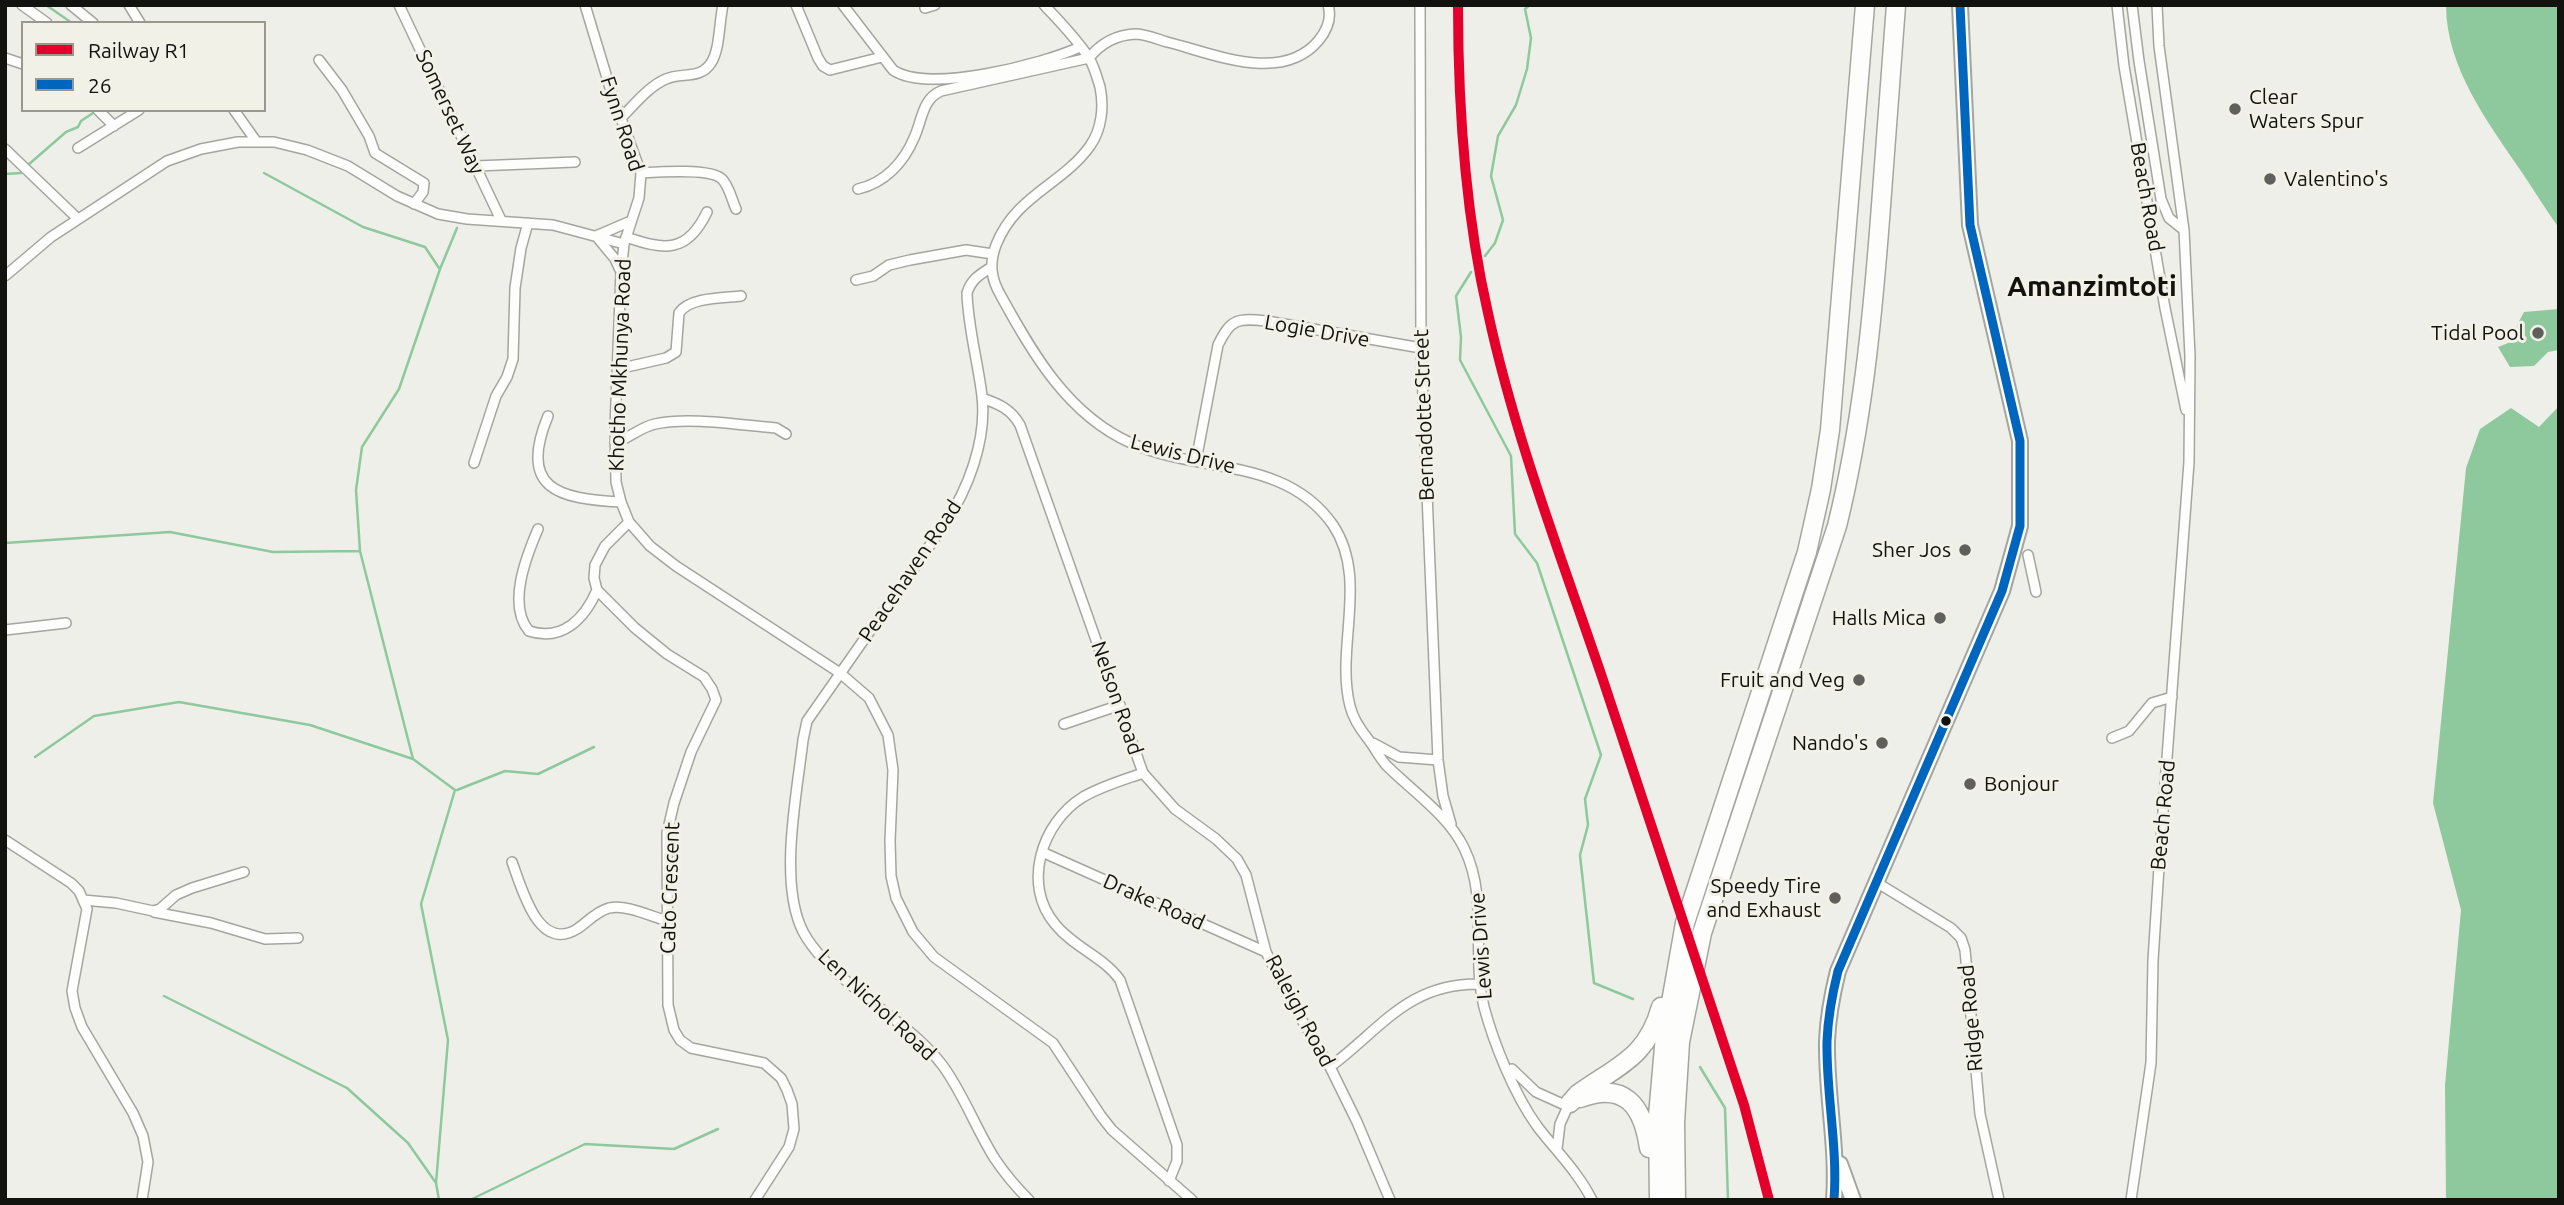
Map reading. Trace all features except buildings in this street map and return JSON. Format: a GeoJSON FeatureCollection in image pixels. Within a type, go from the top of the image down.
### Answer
{"type":"FeatureCollection","features":[{"type":"Feature","properties":{"kind":"highway"},"geometry":{"type":"LineString","coordinates":[[1568,1104],[1578,1094],[1639,1052],[1657,1021],[1685,923],[1807,552],[1830,430],[1865,5]]}},
{"type":"Feature","properties":{"kind":"highway"},"geometry":{"type":"LineString","coordinates":[[1676,1200],[1675,1122],[1680,1042],[1702,933],[1837,526],[1852,467],[1864,396],[1873,302],[1896,5]]}},
{"type":"Feature","properties":{"kind":"highway"},"geometry":{"type":"LineString","coordinates":[[1658,1200],[1658,1116],[1665,1036],[1685,923]]}},
{"type":"Feature","properties":{"kind":"highway"},"geometry":{"type":"LineString","coordinates":[[1568,1104],[1605,1092],[1627,1098],[1633,1104],[1646,1124],[1658,1200]]}},
{"type":"Feature","properties":{"kind":"highway"},"geometry":{"type":"LineString","coordinates":[[1675,1122],[1683,1200]]}},
{"type":"Feature","properties":{"kind":"main road"},"geometry":{"type":"LineString","coordinates":[[1834,1200],[1835,1149],[1828,1067],[1829,1007],[1838,971],[2002,591],[2020,526],[2020,441],[1970,225],[1960,5]]}},
{"type":"Feature","properties":{"kind":"main road"},"geometry":{"type":"LineString","coordinates":[[1835,1149],[1853,1200]]}},
{"type":"Feature","properties":{"kind":"street"},"geometry":{"type":"LineString","coordinates":[[22,5],[44,21]]}},
{"type":"Feature","properties":{"kind":"street"},"geometry":{"type":"LineString","coordinates":[[71,5],[91,21]]}},
{"type":"Feature","properties":{"kind":"street"},"geometry":{"type":"LineString","coordinates":[[129,5],[140,21]]}},
{"type":"Feature","properties":{"kind":"street","name":"Somerset Way"},"geometry":{"type":"LineString","coordinates":[[399,5],[501,220]]}},
{"type":"Feature","properties":{"kind":"street","name":"Fynn Road"},"geometry":{"type":"LineString","coordinates":[[585,5],[641,173],[639,198],[625,240]]}},
{"type":"Feature","properties":{"kind":"street"},"geometry":{"type":"LineString","coordinates":[[621,118],[643,96],[666,79],[699,74],[711,63],[717,47],[718,23],[723,5]]}},
{"type":"Feature","properties":{"kind":"street"},"geometry":{"type":"LineString","coordinates":[[796,5],[818,58],[830,70],[882,57]]}},
{"type":"Feature","properties":{"kind":"street"},"geometry":{"type":"LineString","coordinates":[[843,5],[882,57],[902,76],[917,80],[950,79],[1042,62],[1080,47]]}},
{"type":"Feature","properties":{"kind":"street"},"geometry":{"type":"LineString","coordinates":[[990,268],[993,254],[1009,220],[1089,148],[1096,135],[1102,99],[1097,76],[1089,58],[1044,5]]}},
{"type":"Feature","properties":{"kind":"street"},"geometry":{"type":"LineString","coordinates":[[858,189],[881,181],[896,166],[913,140],[924,108],[934,94],[969,83],[1089,58],[1106,41],[1137,34],[1247,62],[1266,64],[1284,61],[1304,53],[1318,42],[1328,27],[1328,5]]}},
{"type":"Feature","properties":{"kind":"street","name":"Bernadotte Street"},"geometry":{"type":"LineString","coordinates":[[1420,5],[1421,348],[1438,760],[1443,796],[1451,824]]}},
{"type":"Feature","properties":{"kind":"street","name":"Beach Road"},"geometry":{"type":"LineString","coordinates":[[2117,5],[2124,66],[2190,429]]}},
{"type":"Feature","properties":{"kind":"street"},"geometry":{"type":"LineString","coordinates":[[2132,5],[2161,198],[2169,218],[2184,230]]}},
{"type":"Feature","properties":{"kind":"street","name":"Beach Road"},"geometry":{"type":"LineString","coordinates":[[2131,1200],[2151,1063],[2153,960],[2190,429],[2190,356],[2184,230],[2159,46],[2157,5]]}},
{"type":"Feature","properties":{"kind":"street"},"geometry":{"type":"LineString","coordinates":[[319,60],[342,90],[369,136],[375,153],[424,183],[423,192],[414,204]]}},
{"type":"Feature","properties":{"kind":"street"},"geometry":{"type":"LineString","coordinates":[[100,112],[114,125]]}},
{"type":"Feature","properties":{"kind":"street"},"geometry":{"type":"LineString","coordinates":[[78,148],[136,112]]}},
{"type":"Feature","properties":{"kind":"street"},"geometry":{"type":"LineString","coordinates":[[235,112],[256,141]]}},
{"type":"Feature","properties":{"kind":"street","name":"Khotho Mkhunya Road"},"geometry":{"type":"LineString","coordinates":[[5,276],[35,249],[77,218],[167,161],[222,144],[256,141],[274,142],[307,150],[348,166],[414,204],[438,214],[467,219],[553,225],[625,240],[621,272],[615,443],[616,482],[629,522],[650,546],[676,566],[840,673],[869,698],[888,735],[893,770],[891,876],[896,898],[913,932],[934,957],[1054,1043],[1106,1123],[1192,1200]]}},
{"type":"Feature","properties":{"kind":"street"},"geometry":{"type":"LineString","coordinates":[[5,149],[77,218]]}},
{"type":"Feature","properties":{"kind":"street"},"geometry":{"type":"LineString","coordinates":[[476,166],[575,162]]}},
{"type":"Feature","properties":{"kind":"street"},"geometry":{"type":"LineString","coordinates":[[641,173],[667,171],[715,175],[724,181],[736,209]]}},
{"type":"Feature","properties":{"kind":"street"},"geometry":{"type":"LineString","coordinates":[[625,240],[655,247],[670,246],[694,234],[706,212]]}},
{"type":"Feature","properties":{"kind":"street"},"geometry":{"type":"LineString","coordinates":[[621,272],[615,259],[596,236],[631,221]]}},
{"type":"Feature","properties":{"kind":"street"},"geometry":{"type":"LineString","coordinates":[[474,463],[496,396],[513,359],[515,288],[528,223]]}},
{"type":"Feature","properties":{"kind":"street"},"geometry":{"type":"LineString","coordinates":[[856,280],[873,276],[889,265],[910,260],[966,250],[993,254]]}},
{"type":"Feature","properties":{"kind":"street","name":"Peacehaven Road"},"geometry":{"type":"LineString","coordinates":[[840,673],[944,526],[961,497],[981,434],[982,398],[967,293],[975,278],[990,268]]}},
{"type":"Feature","properties":{"kind":"street","name":"Lewis Drive"},"geometry":{"type":"LineString","coordinates":[[990,268],[996,289],[1031,350],[1055,383],[1099,426],[1133,444],[1196,461],[1246,470],[1288,485],[1309,500],[1335,529],[1342,544],[1350,587],[1345,674],[1350,708],[1359,729],[1381,760],[1418,797],[1451,824],[1474,870],[1478,892],[1480,984],[1490,1027],[1525,1107],[1578,1175],[1592,1200]]}},
{"type":"Feature","properties":{"kind":"street"},"geometry":{"type":"LineString","coordinates":[[618,369],[666,358],[676,352],[679,313],[682,308],[696,303],[741,296]]}},
{"type":"Feature","properties":{"kind":"street","name":"Logie Drive"},"geometry":{"type":"LineString","coordinates":[[1196,461],[1218,345],[1233,322],[1242,318],[1267,321],[1421,348]]}},
{"type":"Feature","properties":{"kind":"street"},"geometry":{"type":"LineString","coordinates":[[2175,357],[2190,356]]}},
{"type":"Feature","properties":{"kind":"street","name":"Nelson Road"},"geometry":{"type":"LineString","coordinates":[[982,398],[1004,406],[1020,425],[1143,773],[1108,784],[1067,809],[1056,822],[1042,852],[1037,881],[1051,920],[1068,938],[1113,969],[1126,994],[1177,1145],[1177,1161],[1169,1181]]}},
{"type":"Feature","properties":{"kind":"street"},"geometry":{"type":"LineString","coordinates":[[548,416],[537,452],[543,480],[549,487],[577,497],[621,502]]}},
{"type":"Feature","properties":{"kind":"street"},"geometry":{"type":"LineString","coordinates":[[615,443],[628,439],[649,426],[676,422],[776,428],[786,434]]}},
{"type":"Feature","properties":{"kind":"street"},"geometry":{"type":"LineString","coordinates":[[537,529],[521,578],[520,609],[523,623],[530,631],[558,633],[573,626],[591,604],[597,590],[595,565],[605,546],[629,522]]}},
{"type":"Feature","properties":{"kind":"street"},"geometry":{"type":"LineString","coordinates":[[2028,555],[2036,592]]}},
{"type":"Feature","properties":{"kind":"street","name":"Cato Crescent"},"geometry":{"type":"LineString","coordinates":[[597,590],[656,646],[704,677],[716,700],[691,752],[667,833],[668,1005],[674,1030],[680,1040],[691,1048],[764,1063],[781,1077],[792,1104],[794,1129],[789,1147],[755,1200]]}},
{"type":"Feature","properties":{"kind":"street"},"geometry":{"type":"LineString","coordinates":[[5,629],[66,623]]}},
{"type":"Feature","properties":{"kind":"street","name":"Len Nichol Road"},"geometry":{"type":"LineString","coordinates":[[840,673],[823,695],[804,729],[791,864],[795,910],[801,927],[810,942],[837,972],[917,1038],[942,1066],[994,1158],[1029,1200]]}},
{"type":"Feature","properties":{"kind":"street"},"geometry":{"type":"LineString","coordinates":[[2112,738],[2129,731],[2152,703],[2172,697]]}},
{"type":"Feature","properties":{"kind":"street"},"geometry":{"type":"LineString","coordinates":[[1065,724],[1120,705]]}},
{"type":"Feature","properties":{"kind":"street"},"geometry":{"type":"LineString","coordinates":[[1371,743],[1399,757],[1438,760]]}},
{"type":"Feature","properties":{"kind":"street","name":"Raleigh Road"},"geometry":{"type":"LineString","coordinates":[[1143,773],[1170,804],[1216,839],[1237,859],[1246,875],[1266,952],[1330,1067],[1390,1200]]}},
{"type":"Feature","properties":{"kind":"street"},"geometry":{"type":"LineString","coordinates":[[5,840],[71,883],[87,908],[72,991],[75,1008],[82,1027],[133,1113],[143,1136],[148,1162],[142,1200]]}},
{"type":"Feature","properties":{"kind":"street","name":"Drake Road"},"geometry":{"type":"LineString","coordinates":[[1042,852],[1266,952]]}},
{"type":"Feature","properties":{"kind":"street"},"geometry":{"type":"LineString","coordinates":[[512,862],[528,903],[547,931],[566,934],[578,929],[595,913],[621,907],[667,921]]}},
{"type":"Feature","properties":{"kind":"street"},"geometry":{"type":"LineString","coordinates":[[153,911],[192,888],[244,873]]}},
{"type":"Feature","properties":{"kind":"street","name":"Ridge Road"},"geometry":{"type":"LineString","coordinates":[[1876,882],[1951,928],[1961,938],[1965,950],[1980,1114],[1999,1200]]}},
{"type":"Feature","properties":{"kind":"street"},"geometry":{"type":"LineString","coordinates":[[83,900],[211,923],[265,939],[298,938]]}},
{"type":"Feature","properties":{"kind":"street"},"geometry":{"type":"LineString","coordinates":[[1330,1067],[1401,1006],[1423,993],[1461,984],[1480,984]]}},
{"type":"Feature","properties":{"kind":"street"},"geometry":{"type":"LineString","coordinates":[[1499,1050],[1523,1082],[1535,1092],[1568,1104],[1560,1125],[1557,1149]]}},
{"type":"Feature","properties":{"kind":"shaded area"},"geometry":{"type":"Polygon","coordinates":[[[2446,5],[2559,5],[2559,228],[2484,115],[2461,73],[2453,51],[2446,5]]]}},
{"type":"Feature","properties":{"kind":"shaded area","name":"Tidal Pool"},"geometry":{"type":"Polygon","coordinates":[[[2559,309],[2559,350],[2548,352],[2534,366],[2510,367],[2498,347],[2516,340],[2517,325],[2524,312],[2559,309]]]}},
{"type":"Feature","properties":{"kind":"shaded area"},"geometry":{"type":"Polygon","coordinates":[[[2559,406],[2559,1200],[2446,1200],[2445,1085],[2461,910],[2433,803],[2466,468],[2480,429],[2511,408],[2539,427],[2559,406]]]}},
{"type":"Feature","properties":{"kind":"waterway"},"geometry":{"type":"LineString","coordinates":[[46,5],[69,21]]}},
{"type":"Feature","properties":{"kind":"waterway"},"geometry":{"type":"LineString","coordinates":[[1485,256],[1495,243],[1503,220],[1491,176],[1498,136],[1516,105],[1527,69],[1531,38],[1525,9],[1530,5]]}},
{"type":"Feature","properties":{"kind":"waterway"},"geometry":{"type":"LineString","coordinates":[[28,165],[93,113]]}},
{"type":"Feature","properties":{"kind":"waterway"},"geometry":{"type":"LineString","coordinates":[[5,174],[21,173]]}},
{"type":"Feature","properties":{"kind":"waterway"},"geometry":{"type":"LineString","coordinates":[[264,173],[363,227],[425,247],[439,268]]}},
{"type":"Feature","properties":{"kind":"waterway"},"geometry":{"type":"LineString","coordinates":[[439,1200],[436,1183],[448,1040],[421,904],[455,790],[413,759],[360,551],[356,490],[362,447],[399,389],[457,228]]}},
{"type":"Feature","properties":{"kind":"waterway"},"geometry":{"type":"LineString","coordinates":[[1471,272],[1456,296],[1461,337],[1460,360],[1511,456],[1515,534],[1537,563],[1601,755],[1585,799],[1588,825],[1580,855],[1594,983],[1633,999]]}},
{"type":"Feature","properties":{"kind":"waterway"},"geometry":{"type":"LineString","coordinates":[[5,543],[170,532],[273,552],[360,551]]}},
{"type":"Feature","properties":{"kind":"waterway"},"geometry":{"type":"LineString","coordinates":[[35,757],[94,716],[179,702],[310,725],[413,759]]}},
{"type":"Feature","properties":{"kind":"waterway"},"geometry":{"type":"LineString","coordinates":[[457,790],[505,771],[538,774],[594,747]]}},
{"type":"Feature","properties":{"kind":"waterway"},"geometry":{"type":"LineString","coordinates":[[164,996],[347,1088],[408,1143],[436,1183]]}},
{"type":"Feature","properties":{"kind":"waterway"},"geometry":{"type":"LineString","coordinates":[[1700,1067],[1725,1108],[1728,1200]]}},
{"type":"Feature","properties":{"kind":"waterway"},"geometry":{"type":"LineString","coordinates":[[470,1200],[585,1144],[674,1149],[718,1129]]}},
{"type":"Feature","properties":{"kind":"rail line","name":"R1"},"geometry":{"type":"LineString","coordinates":[[1458,5],[1459,83],[1468,199],[1480,275],[1499,360],[1540,498],[1744,1105],[1769,1200]]}},
{"type":"Feature","properties":{"kind":"transit line","name":"26"},"geometry":{"type":"LineString","coordinates":[[1834,1200],[1827,1041],[1838,971],[2002,591],[2020,526],[2020,441],[1970,225],[1960,5]]}},
{"type":"Feature","properties":{"kind":"place","name":"Clear Waters Spur"},"geometry":{"type":"Point","coordinates":[2235,109]}},
{"type":"Feature","properties":{"kind":"place","name":"Valentino's"},"geometry":{"type":"Point","coordinates":[2270,179]}},
{"type":"Feature","properties":{"kind":"place","name":"Tidal Pool"},"geometry":{"type":"Point","coordinates":[2538,333]}},
{"type":"Feature","properties":{"kind":"place","name":"Sher Jos"},"geometry":{"type":"Point","coordinates":[1965,550]}},
{"type":"Feature","properties":{"kind":"place","name":"Halls Mica"},"geometry":{"type":"Point","coordinates":[1940,618]}},
{"type":"Feature","properties":{"kind":"place","name":"Fruit and Veg"},"geometry":{"type":"Point","coordinates":[1859,680]}},
{"type":"Feature","properties":{"kind":"place","name":"Nando's"},"geometry":{"type":"Point","coordinates":[1882,743]}},
{"type":"Feature","properties":{"kind":"place","name":"Bonjour"},"geometry":{"type":"Point","coordinates":[1970,784]}},
{"type":"Feature","properties":{"kind":"place","name":"Speedy Tire and Exhaust"},"geometry":{"type":"Point","coordinates":[1835,898]}},
{"type":"Feature","properties":{"kind":"district","name":"Amanzimtoti"},"geometry":{"type":"Point","coordinates":[2092,287]}}]}
